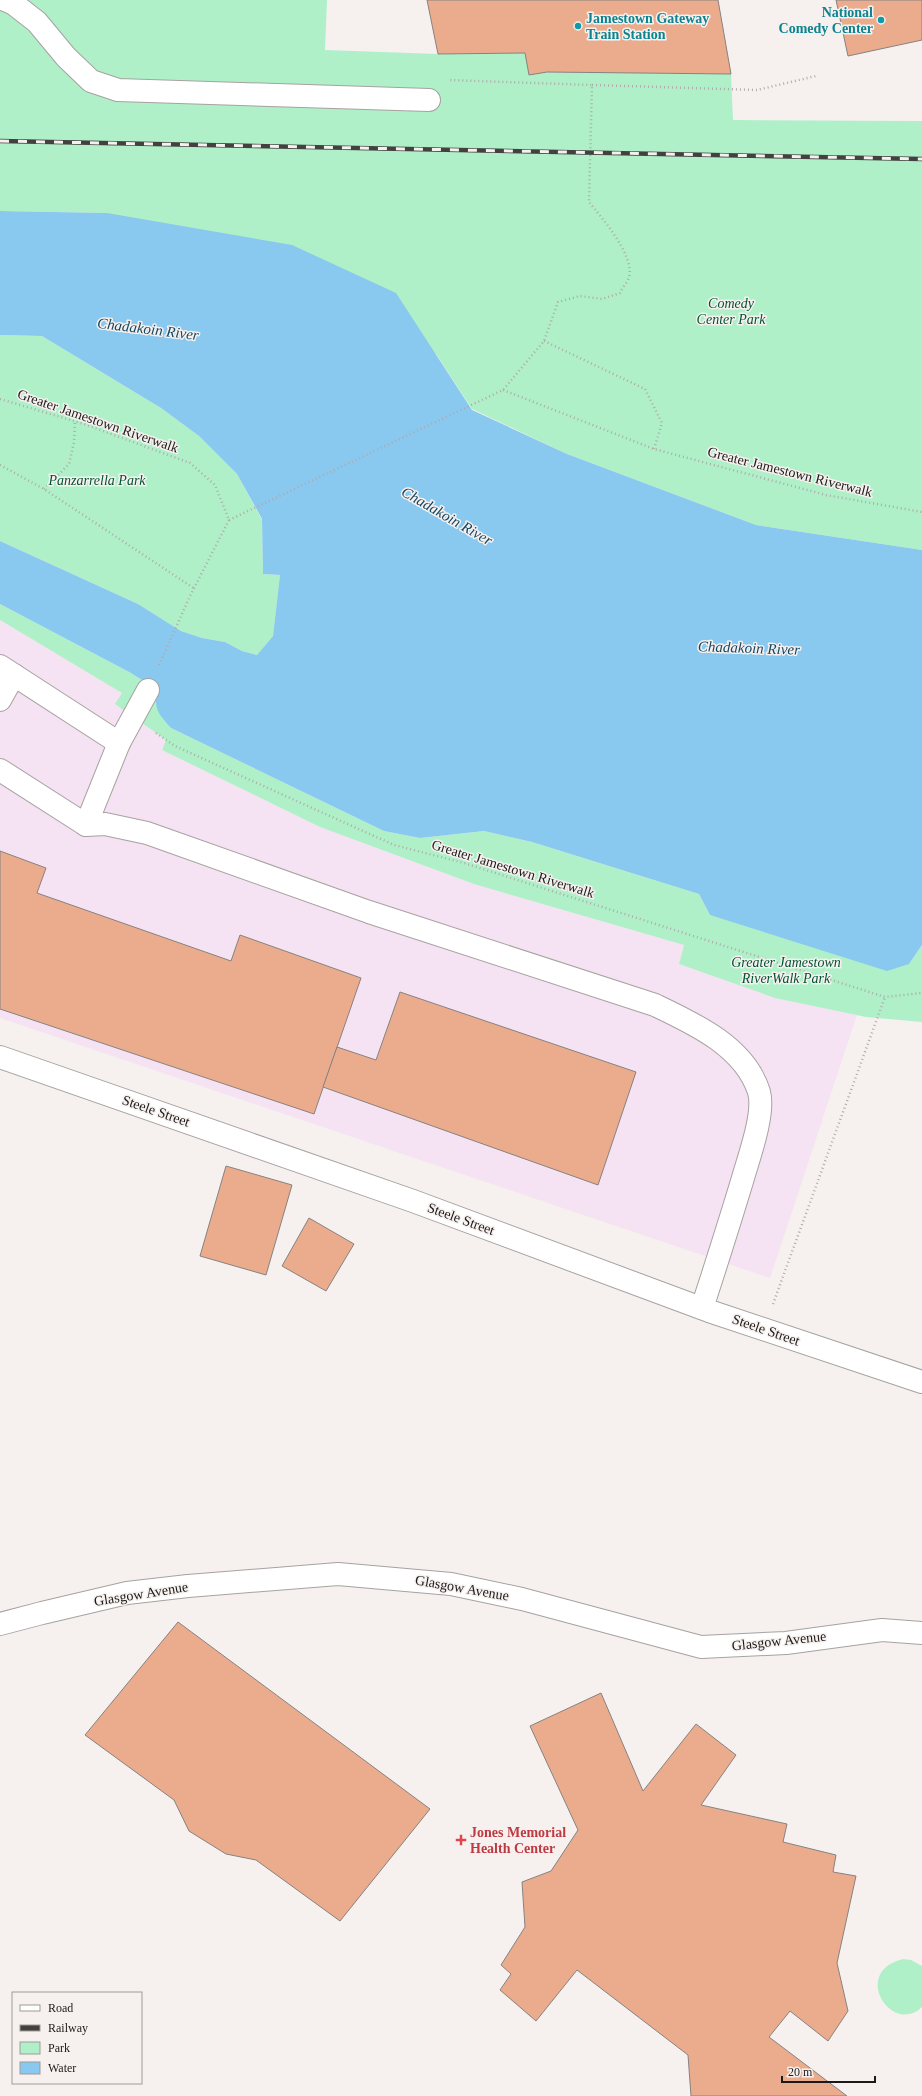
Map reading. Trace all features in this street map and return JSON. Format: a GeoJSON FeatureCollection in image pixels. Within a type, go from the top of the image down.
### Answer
{"type":"FeatureCollection","features":[{"type":"Feature","properties":{"kind":"street"},"geometry":{"type":"LineString","coordinates":[[5,0],[14,4],[36,22],[66,56],[91,81],[118,90],[429,100]]}},
{"type":"Feature","properties":{"kind":"street"},"geometry":{"type":"LineString","coordinates":[[0,700],[7,671],[119,743]]}},
{"type":"Feature","properties":{"kind":"street"},"geometry":{"type":"LineString","coordinates":[[86,825],[119,743],[148,690]]}},
{"type":"Feature","properties":{"kind":"street"},"geometry":{"type":"LineString","coordinates":[[0,770],[86,825],[105,824],[148,833],[369,912],[655,1005],[688,1021],[737,1054],[750,1072],[760,1093],[759,1120],[727,1231],[702,1308]]}},
{"type":"Feature","properties":{"kind":"street","name":"Steele Street"},"geometry":{"type":"LineString","coordinates":[[0,1057],[413,1201],[702,1308],[922,1382]]}},
{"type":"Feature","properties":{"kind":"street","name":"Glasgow Avenue"},"geometry":{"type":"LineString","coordinates":[[0,1624],[127,1594],[196,1585],[338,1574],[451,1584],[522,1599],[702,1647],[786,1643],[882,1630],[922,1633]]}},
{"type":"Feature","properties":{"kind":"path"},"geometry":{"type":"LineString","coordinates":[[441,79],[757,90],[816,76]]}},
{"type":"Feature","properties":{"kind":"path"},"geometry":{"type":"LineString","coordinates":[[148,690],[190,596],[195,589],[229,520],[503,390],[544,341],[558,302],[580,296],[602,299],[620,293],[629,277],[628,262],[612,230],[589,202],[592,85]]}},
{"type":"Feature","properties":{"kind":"path"},"geometry":{"type":"LineString","coordinates":[[544,341],[645,389],[662,423],[654,450]]}},
{"type":"Feature","properties":{"kind":"path","name":"Greater Jamestown Riverwalk"},"geometry":{"type":"LineString","coordinates":[[503,390],[654,450],[826,495],[922,512]]}},
{"type":"Feature","properties":{"kind":"path","name":"Greater Jamestown Riverwalk"},"geometry":{"type":"LineString","coordinates":[[0,399],[75,421],[190,463],[215,485],[229,520]]}},
{"type":"Feature","properties":{"kind":"path"},"geometry":{"type":"LineString","coordinates":[[44,489],[69,464],[74,442],[75,421]]}},
{"type":"Feature","properties":{"kind":"path"},"geometry":{"type":"LineString","coordinates":[[0,465],[44,489],[195,589]]}},
{"type":"Feature","properties":{"kind":"path","name":"Greater Jamestown Riverwalk"},"geometry":{"type":"LineString","coordinates":[[154,732],[175,746],[394,845],[464,863],[885,997],[922,993]]}},
{"type":"Feature","properties":{"kind":"path"},"geometry":{"type":"LineString","coordinates":[[764,1329],[885,997]]}},
{"type":"Feature","properties":{"kind":"shaded area"},"geometry":{"type":"Polygon","coordinates":[[[0,620],[122,693],[116,704],[166,740],[162,750],[320,827],[474,884],[684,945],[679,964],[775,998],[857,1015],[770,1278],[0,1018],[0,620]]]}},
{"type":"Feature","properties":{"kind":"green space","name":"Comedy Center Park"},"geometry":{"type":"Polygon","coordinates":[[[0,0],[327,0],[325,50],[438,54],[525,53],[530,75],[547,72],[731,74],[733,120],[922,121],[922,550],[756,525],[567,454],[472,409],[436,354],[107,213],[0,211],[0,0]]]}},
{"type":"Feature","properties":{"kind":"green space","name":"Panzarrella Park"},"geometry":{"type":"Polygon","coordinates":[[[0,335],[42,336],[161,408],[199,436],[237,474],[262,520],[263,574],[280,575],[273,636],[257,655],[242,651],[225,642],[202,638],[181,631],[138,604],[0,541],[0,335]]]}},
{"type":"Feature","properties":{"kind":"green space","name":"Greater Jamestown RiverWalk Park"},"geometry":{"type":"Polygon","coordinates":[[[0,604],[131,673],[156,689],[171,728],[384,831],[420,838],[484,831],[532,842],[699,894],[710,915],[909,964],[922,945],[922,1022],[866,1017],[775,998],[679,964],[684,945],[474,884],[320,827],[162,750],[166,740],[115,704],[122,693],[0,620],[0,604]]]}},
{"type":"Feature","properties":{"kind":"green space"},"geometry":{"type":"Polygon","coordinates":[[[903,1959],[911,1960],[922,1966],[922,2007],[910,2014],[899,2014],[889,2008],[881,1999],[878,1988],[879,1976],[887,1966],[903,1959]]]}},
{"type":"Feature","properties":{"kind":"water","name":"Chadakoin River"},"geometry":{"type":"Polygon","coordinates":[[[0,211],[107,213],[292,245],[396,293],[472,410],[567,454],[756,525],[922,550],[922,945],[909,964],[887,971],[710,915],[699,894],[532,842],[484,831],[420,838],[384,831],[171,728],[158,710],[156,702],[156,689],[131,673],[0,604],[0,541],[138,604],[181,631],[202,638],[225,642],[242,651],[257,655],[273,636],[280,575],[263,574],[262,519],[237,474],[199,436],[161,408],[42,336],[0,335],[0,211]]]}},
{"type":"Feature","properties":{"kind":"building","name":"Jamestown Gateway Train Station"},"geometry":{"type":"Polygon","coordinates":[[[427,0],[718,0],[731,74],[547,72],[529,75],[525,53],[438,54],[427,0]]]}},
{"type":"Feature","properties":{"kind":"building","name":"National Comedy Center"},"geometry":{"type":"Polygon","coordinates":[[[836,0],[922,0],[922,40],[848,56],[836,0]]]}},
{"type":"Feature","properties":{"kind":"building"},"geometry":{"type":"Polygon","coordinates":[[[0,851],[46,868],[37,893],[231,961],[240,935],[361,978],[314,1114],[0,1009],[0,851]]]}},
{"type":"Feature","properties":{"kind":"building"},"geometry":{"type":"Polygon","coordinates":[[[400,992],[636,1072],[598,1185],[323,1087],[337,1047],[376,1060],[400,992]]]}},
{"type":"Feature","properties":{"kind":"building"},"geometry":{"type":"Polygon","coordinates":[[[226,1166],[292,1185],[266,1275],[200,1256],[226,1166]]]}},
{"type":"Feature","properties":{"kind":"building"},"geometry":{"type":"Polygon","coordinates":[[[309,1218],[354,1244],[326,1291],[282,1266],[309,1218]]]}},
{"type":"Feature","properties":{"kind":"building"},"geometry":{"type":"Polygon","coordinates":[[[178,1622],[430,1809],[340,1921],[256,1860],[226,1854],[189,1831],[174,1800],[85,1735],[178,1622]]]}},
{"type":"Feature","properties":{"kind":"building"},"geometry":{"type":"Polygon","coordinates":[[[601,1693],[643,1791],[696,1724],[736,1755],[701,1805],[787,1824],[783,1842],[836,1855],[833,1872],[856,1876],[837,1963],[848,2011],[828,2041],[790,2011],[769,2037],[847,2096],[691,2096],[688,2055],[577,1970],[536,2021],[500,1990],[511,1974],[501,1965],[525,1927],[522,1882],[551,1871],[578,1830],[530,1726],[601,1693]]]}},
{"type":"Feature","properties":{"kind":"railway"},"geometry":{"type":"LineString","coordinates":[[0,141],[922,159]]}},
{"type":"Feature","properties":{"kind":"place","name":"National Comedy Center"},"geometry":{"type":"Point","coordinates":[881,20]}},
{"type":"Feature","properties":{"kind":"place","name":"Jamestown Gateway Train Station"},"geometry":{"type":"Point","coordinates":[578,26]}},
{"type":"Feature","properties":{"kind":"place","name":"Jones Memorial Health Center"},"geometry":{"type":"Point","coordinates":[461,1840]}}]}
